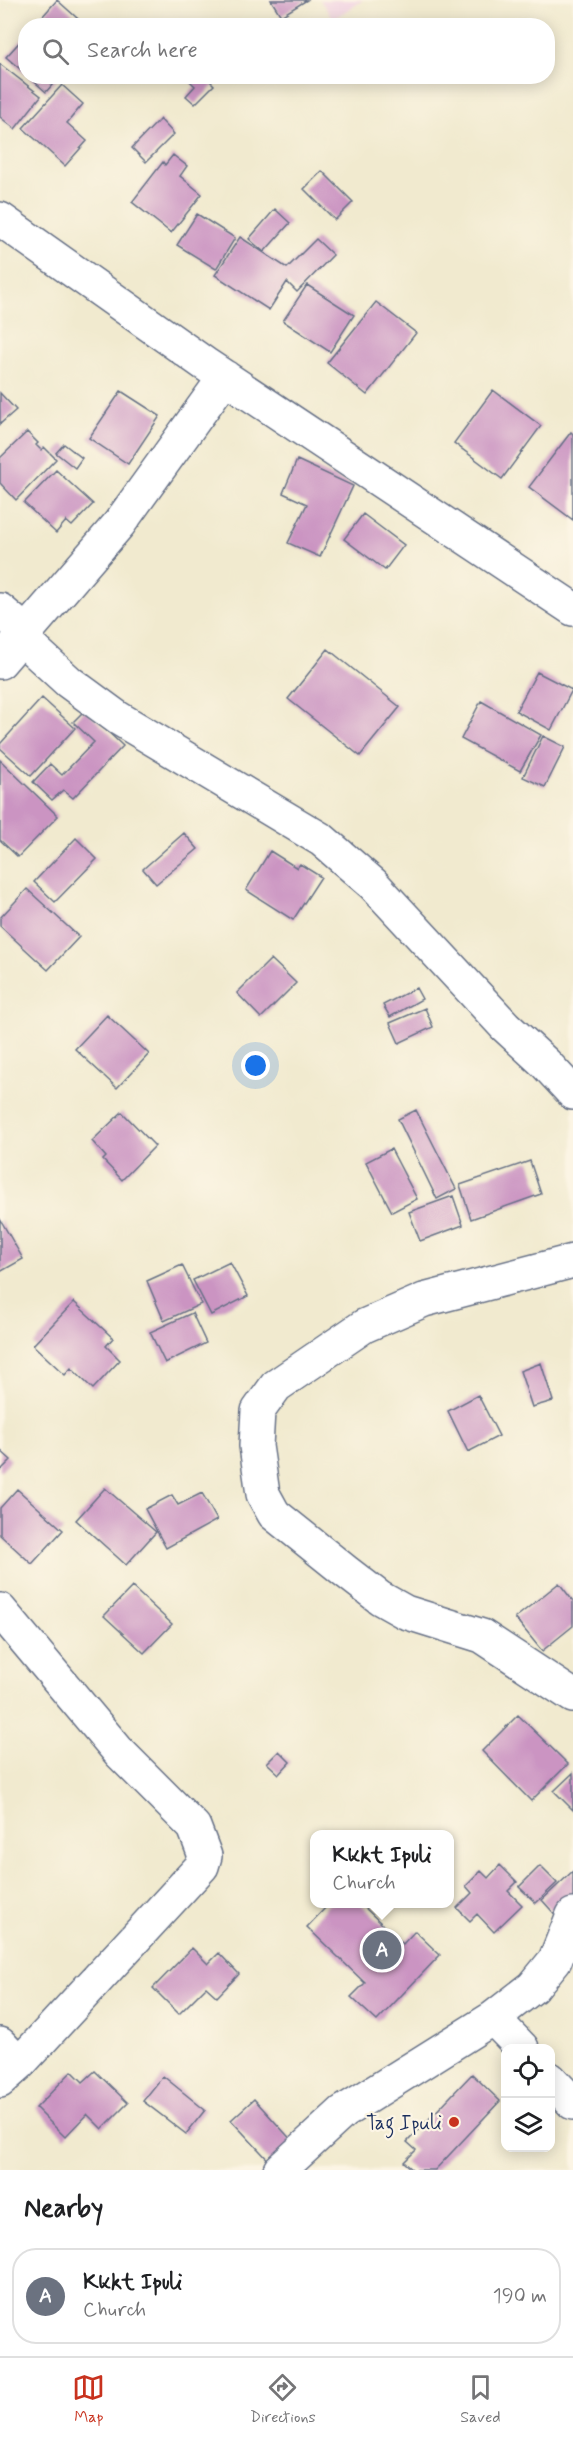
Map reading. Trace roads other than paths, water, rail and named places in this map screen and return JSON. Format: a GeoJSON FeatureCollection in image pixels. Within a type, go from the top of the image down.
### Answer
{"type":"FeatureCollection","features":[{"type":"Feature","properties":{"kind":"street"},"geometry":{"type":"LineString","coordinates":[[0,219],[225,377],[573,609]]}},
{"type":"Feature","properties":{"kind":"street"},"geometry":{"type":"LineString","coordinates":[[16,644],[119,524],[225,377]]}},
{"type":"Feature","properties":{"kind":"street"},"geometry":{"type":"LineString","coordinates":[[0,610],[16,644],[118,718],[322,840],[373,884],[505,1026],[545,1063],[573,1094]]}},
{"type":"Feature","properties":{"kind":"street"},"geometry":{"type":"LineString","coordinates":[[573,1261],[424,1300],[364,1326],[276,1386],[258,1411],[256,1446],[263,1494],[274,1514],[345,1571],[380,1598],[405,1612],[482,1636],[573,1696]]}},
{"type":"Feature","properties":{"kind":"street"},"geometry":{"type":"LineString","coordinates":[[0,1610],[119,1752],[194,1827],[201,1840],[205,1856],[202,1866],[6,2063]]}},
{"type":"Feature","properties":{"kind":"street"},"geometry":{"type":"LineString","coordinates":[[280,2170],[343,2112],[493,2018],[533,1987],[555,1960],[573,1915]]}},
{"type":"Feature","properties":{"kind":"street"},"geometry":{"type":"LineString","coordinates":[[493,2018],[517,2044]]}},
{"type":"Feature","properties":{"kind":"street"},"geometry":{"type":"LineString","coordinates":[[555,2084],[573,2103]]}},
{"type":"Feature","properties":{"kind":"place","name":"Kkkt Ipuli"},"geometry":{"type":"Point","coordinates":[382,1950]}},
{"type":"Feature","properties":{"kind":"place","name":"Tag Ipuli"},"geometry":{"type":"Point","coordinates":[454,2122]}}]}
